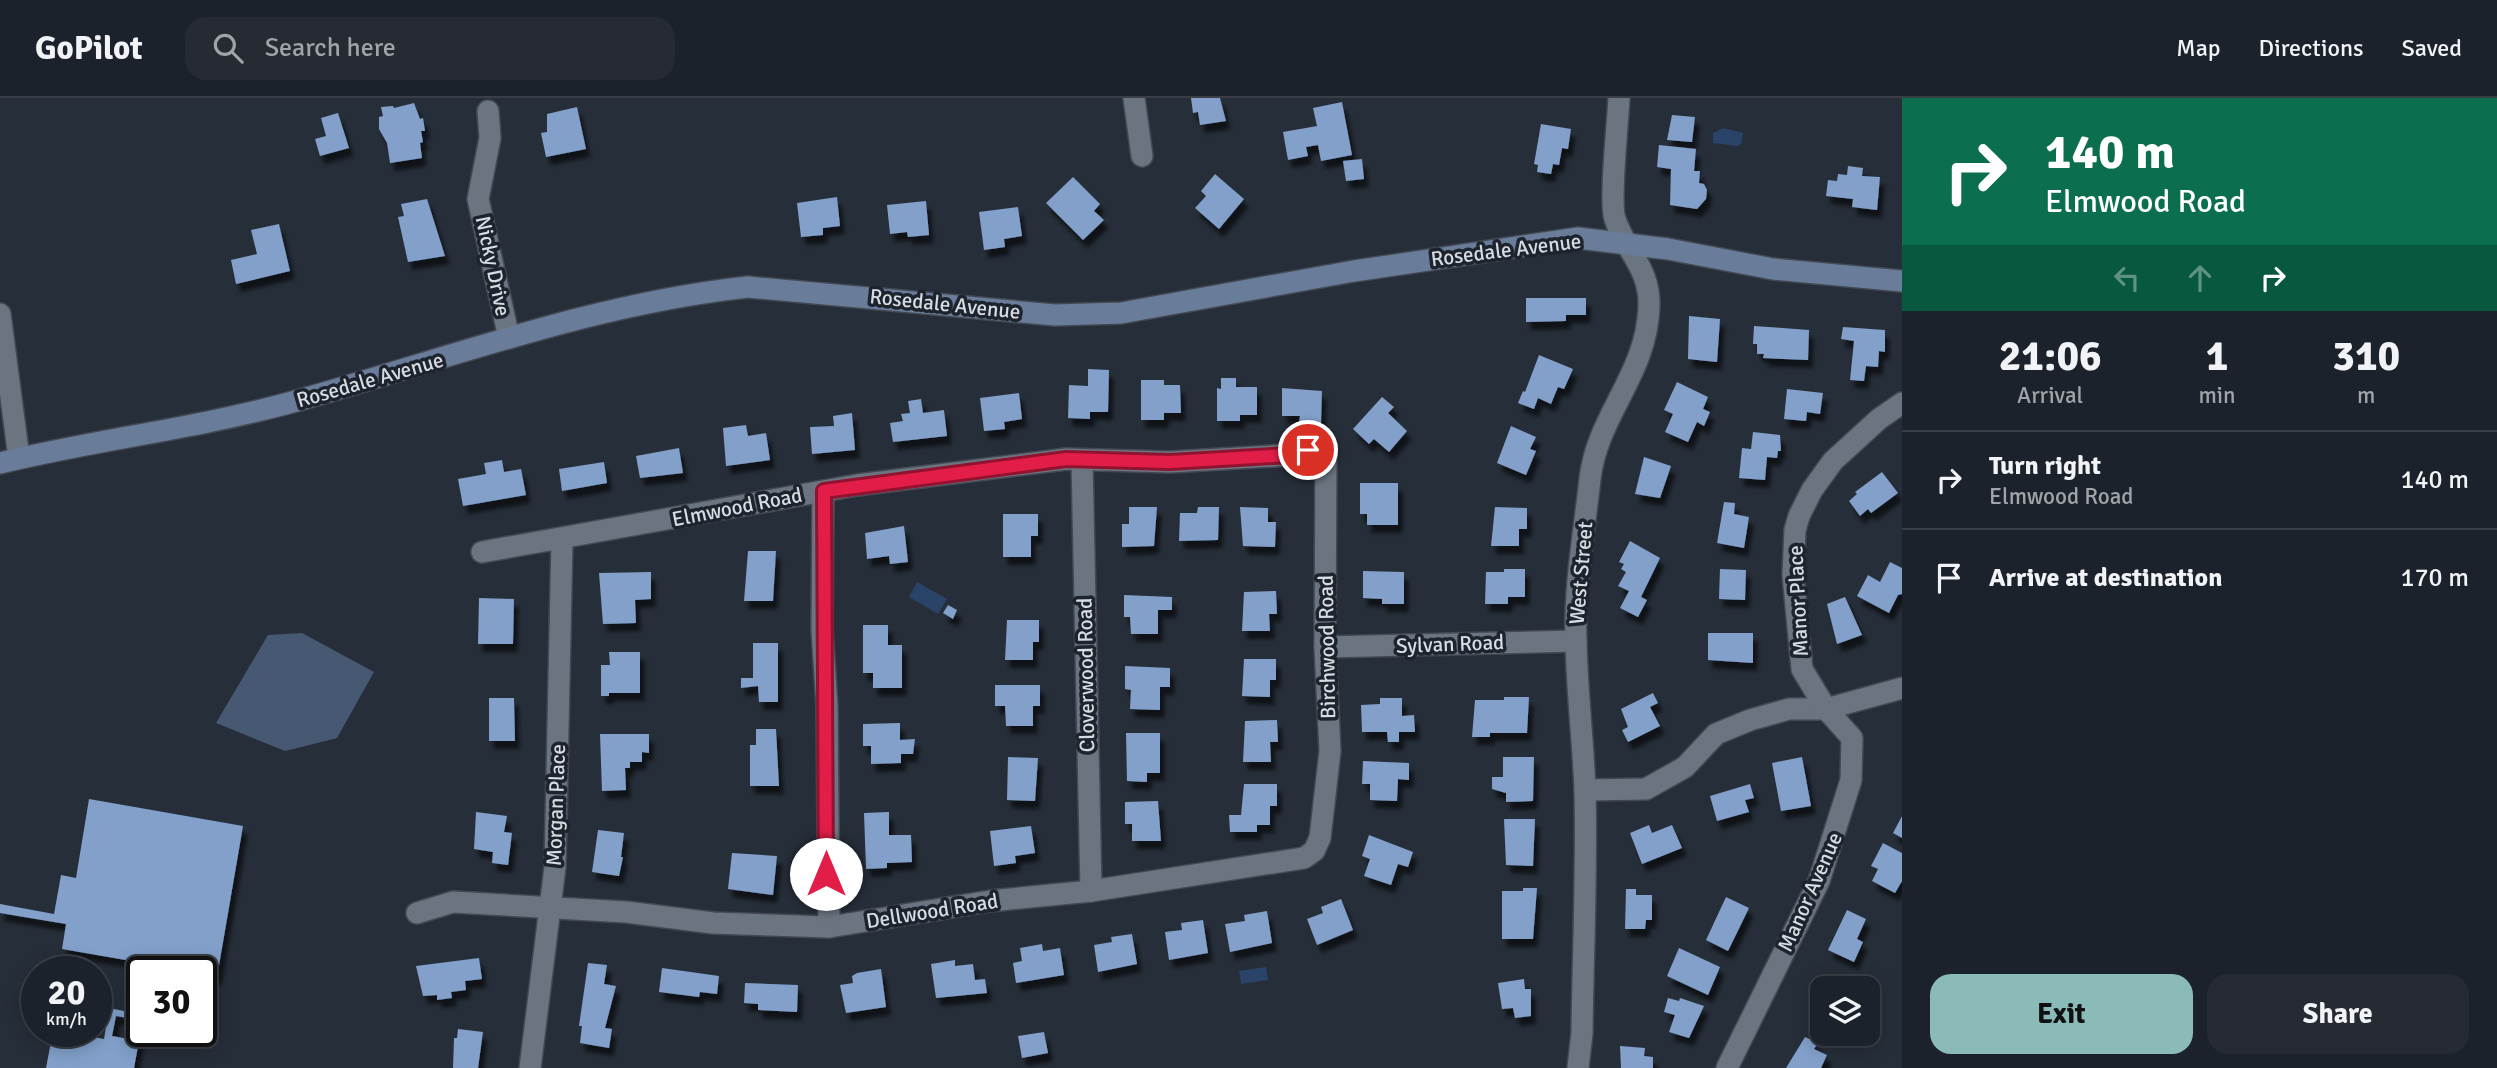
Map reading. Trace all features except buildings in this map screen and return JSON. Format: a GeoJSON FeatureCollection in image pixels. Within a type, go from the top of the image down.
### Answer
{"type":"FeatureCollection","features":[{"type":"Feature","properties":{"kind":"street"},"geometry":{"type":"LineString","coordinates":[[1134,98],[1142,156]]}},
{"type":"Feature","properties":{"kind":"street","name":"West Street"},"geometry":{"type":"LineString","coordinates":[[1578,1068],[1582,1033],[1584,790],[1576,640],[1577,588],[1591,468],[1604,429],[1641,358],[1648,332],[1650,302],[1644,270],[1626,243],[1614,217],[1619,98]]}},
{"type":"Feature","properties":{"kind":"street","name":"Nicky Drive"},"geometry":{"type":"LineString","coordinates":[[488,111],[490,138],[478,198],[509,338]]}},
{"type":"Feature","properties":{"kind":"street","name":"Rosedale Avenue"},"geometry":{"type":"LineString","coordinates":[[9,461],[127,440],[282,405],[572,319],[709,291],[748,287],[1055,315],[1121,313],[1354,271],[1578,238],[1626,243],[1773,269],[1902,281]]}},
{"type":"Feature","properties":{"kind":"street"},"geometry":{"type":"LineString","coordinates":[[0,314],[9,461]]}},
{"type":"Feature","properties":{"kind":"street","name":"Manor Place"},"geometry":{"type":"LineString","coordinates":[[1826,709],[1802,669],[1793,575],[1798,516],[1833,461],[1902,403]]}},
{"type":"Feature","properties":{"kind":"street","name":"Elmwood Road"},"geometry":{"type":"LineString","coordinates":[[482,552],[562,540],[824,491],[1082,460],[1183,461],[1289,455],[1326,446]]}},
{"type":"Feature","properties":{"kind":"street","name":"Birchwood Road"},"geometry":{"type":"LineString","coordinates":[[1316,846],[1320,838],[1330,751],[1325,647],[1326,446]]}},
{"type":"Feature","properties":{"kind":"street","name":"Cloverwood Road"},"geometry":{"type":"LineString","coordinates":[[1082,460],[1091,891]]}},
{"type":"Feature","properties":{"kind":"street"},"geometry":{"type":"LineString","coordinates":[[824,491],[822,630],[827,706],[829,927]]}},
{"type":"Feature","properties":{"kind":"street","name":"Morgan Place"},"geometry":{"type":"LineString","coordinates":[[530,1068],[555,867],[562,540]]}},
{"type":"Feature","properties":{"kind":"street","name":"Sylvan Road"},"geometry":{"type":"LineString","coordinates":[[1325,647],[1576,640]]}},
{"type":"Feature","properties":{"kind":"street"},"geometry":{"type":"LineString","coordinates":[[1584,790],[1646,789],[1685,766],[1716,734],[1788,709],[1826,709],[1902,688]]}},
{"type":"Feature","properties":{"kind":"street","name":"Manor Avenue"},"geometry":{"type":"LineString","coordinates":[[1727,1068],[1819,881],[1843,813],[1852,780],[1852,738],[1826,709]]}},
{"type":"Feature","properties":{"kind":"street","name":"Dellwood Road"},"geometry":{"type":"LineString","coordinates":[[417,913],[453,902],[551,907],[713,923],[829,927],[989,901],[1091,891],[1304,858],[1316,846]]}},
{"type":"Feature","properties":{"kind":"shaded area"},"geometry":{"type":"Polygon","coordinates":[[[1723,128],[1743,133],[1742,142],[1738,146],[1713,143],[1713,133],[1723,128]]]}},
{"type":"Feature","properties":{"kind":"shaded area"},"geometry":{"type":"Polygon","coordinates":[[[917,582],[947,599],[938,614],[909,597],[917,582]]]}},
{"type":"Feature","properties":{"kind":"shaded area"},"geometry":{"type":"Polygon","coordinates":[[[302,633],[374,672],[337,738],[285,751],[216,723],[268,635],[302,633]]]}},
{"type":"Feature","properties":{"kind":"shaded area"},"geometry":{"type":"Polygon","coordinates":[[[1266,967],[1268,980],[1241,984],[1239,971],[1266,967]]]}},
{"type":"Feature","properties":{"kind":"route"},"geometry":{"type":"LineString","coordinates":[[826,874],[827,706],[822,630],[824,491],[1066,459],[1170,462],[1289,455],[1308,450]]}}]}
